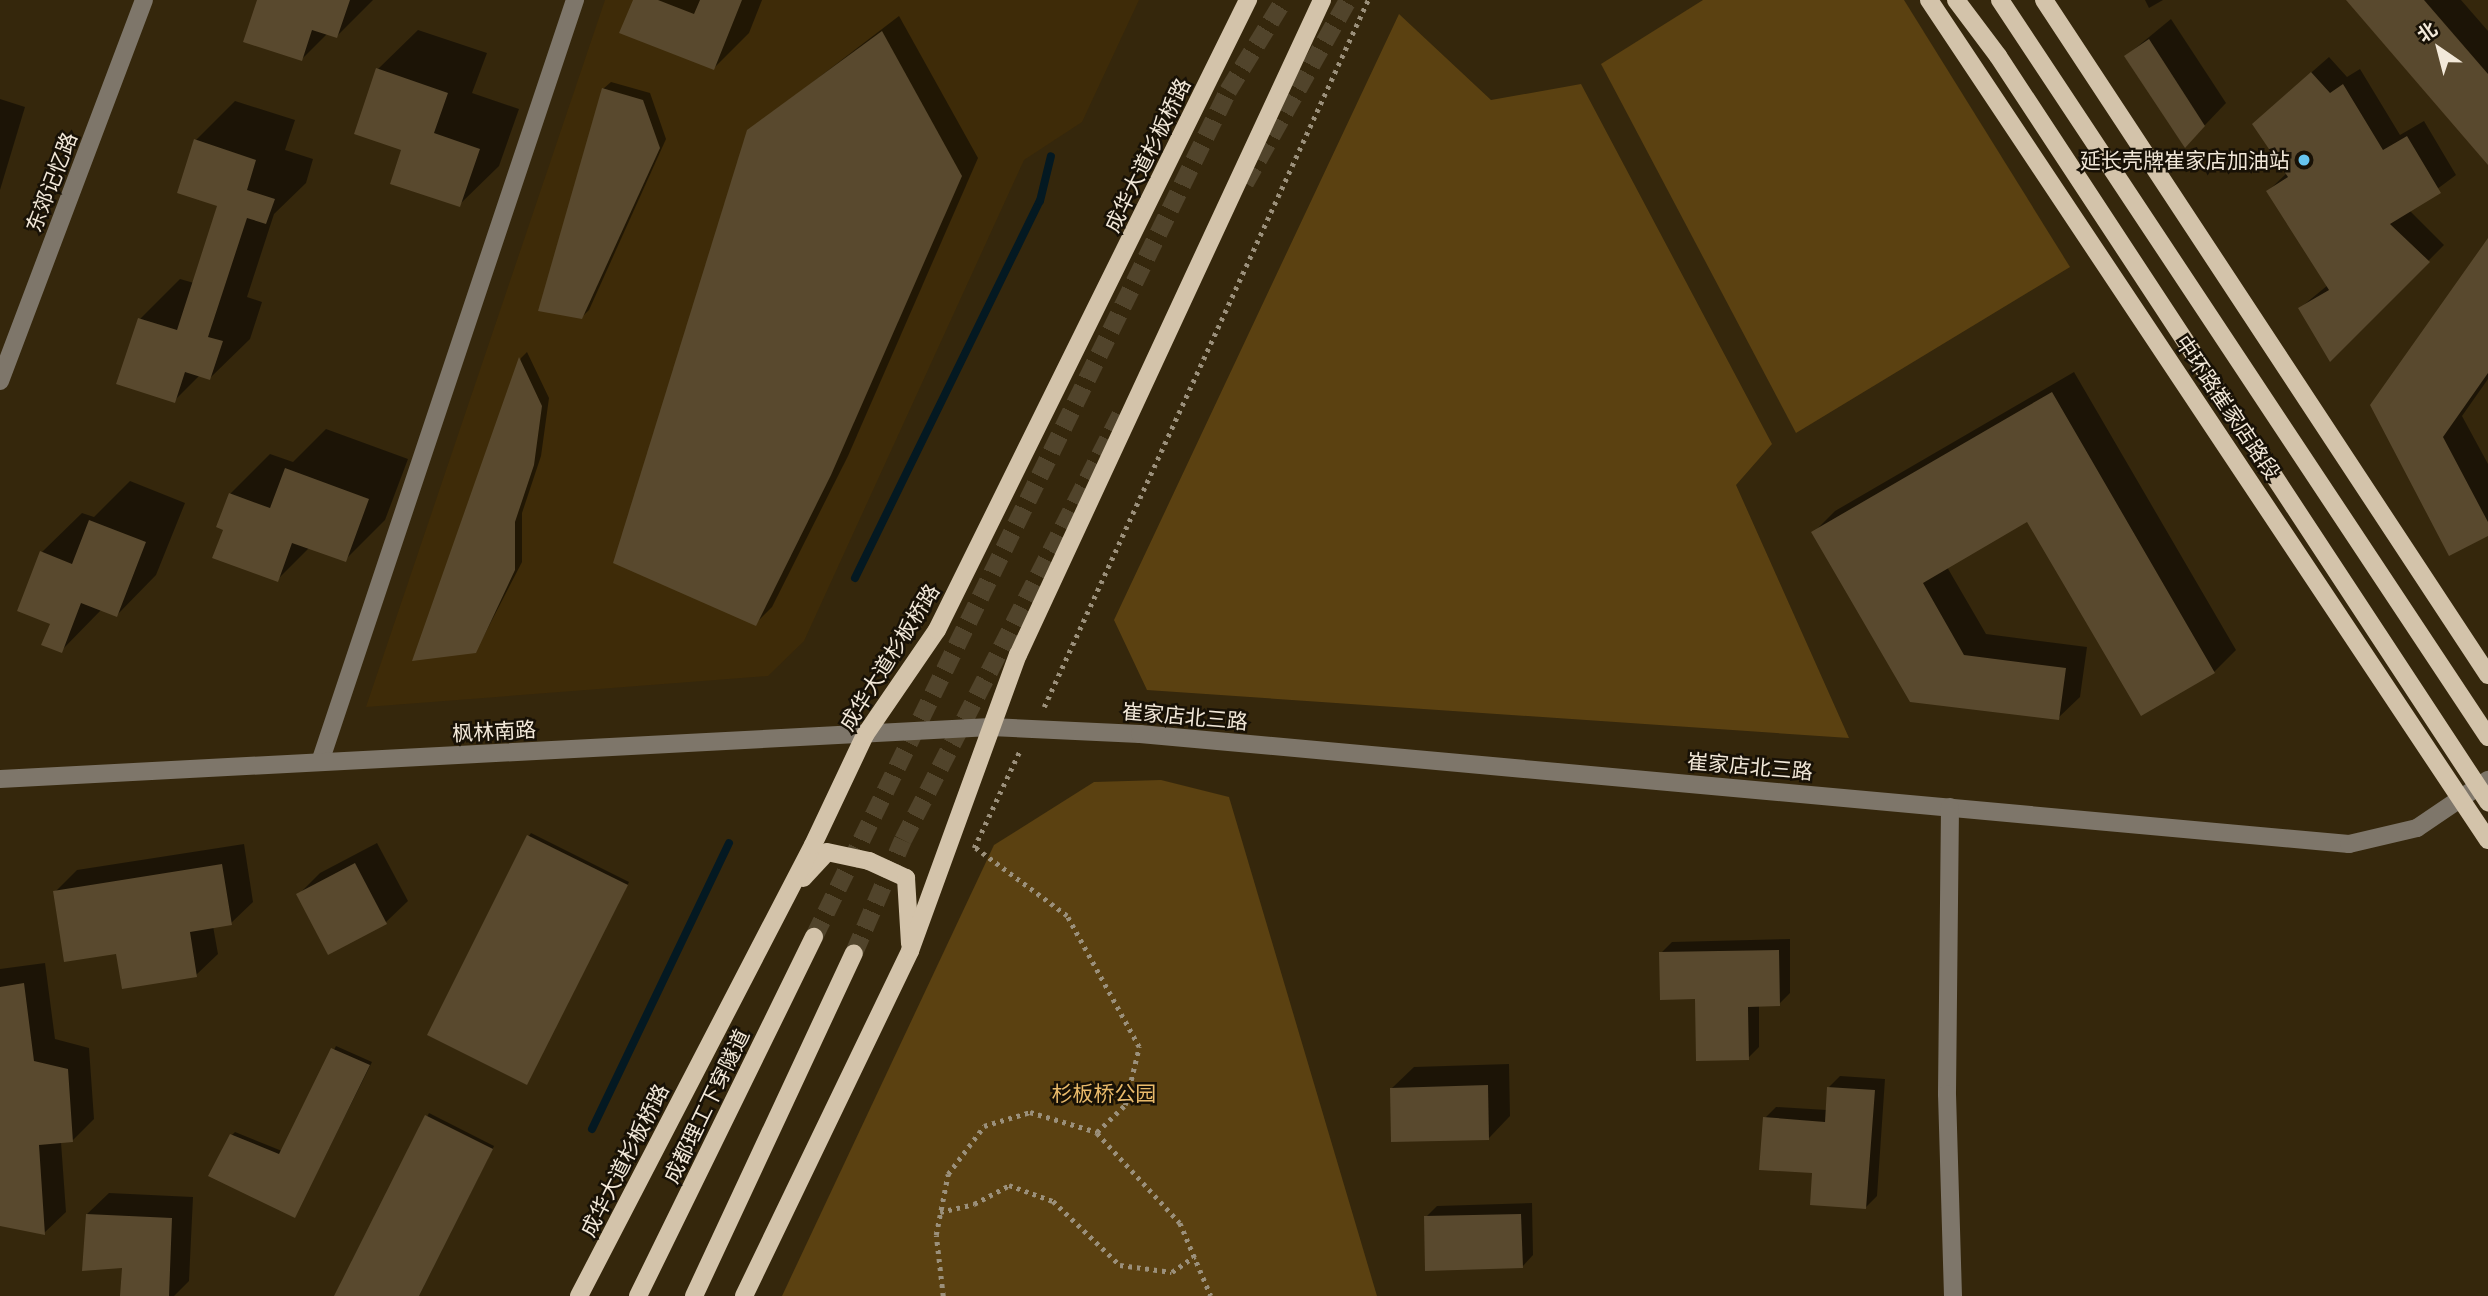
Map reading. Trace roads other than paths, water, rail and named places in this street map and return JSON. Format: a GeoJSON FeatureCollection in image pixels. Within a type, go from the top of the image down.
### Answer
{"type":"FeatureCollection","features":[{"type":"Feature","properties":{"kind":"main road","name":"成华大道杉板桥路"},"geometry":{"type":"LineString","coordinates":[[579,1296],[787,896],[865,735],[937,630],[1248,0]]}},
{"type":"Feature","properties":{"kind":"main road"},"geometry":{"type":"LineString","coordinates":[[744,1296],[910,951],[1018,655],[1322,0]]}},
{"type":"Feature","properties":{"kind":"main road","name":"中环路崔家店路段"},"geometry":{"type":"LineString","coordinates":[[1929,0],[2488,840]]}},
{"type":"Feature","properties":{"kind":"main road"},"geometry":{"type":"LineString","coordinates":[[1956,0],[1998,56],[2488,802]]}},
{"type":"Feature","properties":{"kind":"main road"},"geometry":{"type":"LineString","coordinates":[[2000,0],[2488,737]]}},
{"type":"Feature","properties":{"kind":"main road"},"geometry":{"type":"LineString","coordinates":[[2044,0],[2488,675]]}},
{"type":"Feature","properties":{"kind":"main road"},"geometry":{"type":"LineString","coordinates":[[787,896],[827,852],[869,860],[906,878],[910,951]]}},
{"type":"Feature","properties":{"kind":"main road","name":"成都理工下穿隧道"},"geometry":{"type":"LineString","coordinates":[[638,1296],[814,937]]}},
{"type":"Feature","properties":{"kind":"main road"},"geometry":{"type":"LineString","coordinates":[[694,1296],[854,953]]}},
{"type":"Feature","properties":{"kind":"street","name":"东郊记忆路"},"geometry":{"type":"LineString","coordinates":[[0,381],[144,0]]}},
{"type":"Feature","properties":{"kind":"street"},"geometry":{"type":"LineString","coordinates":[[320,762],[575,0]]}},
{"type":"Feature","properties":{"kind":"street","name":"枫林南路"},"geometry":{"type":"LineString","coordinates":[[0,779],[991,727]]}},
{"type":"Feature","properties":{"kind":"street","name":"崔家店北三路"},"geometry":{"type":"LineString","coordinates":[[991,727],[1140,734],[2348,844],[2417,828],[2463,800],[2488,780]]}},
{"type":"Feature","properties":{"kind":"street"},"geometry":{"type":"LineString","coordinates":[[1950,807],[1947,1094],[1953,1296]]}},
{"type":"Feature","properties":{"kind":"waterway"},"geometry":{"type":"LineString","coordinates":[[855,578],[1040,201],[1051,156]]}},
{"type":"Feature","properties":{"kind":"waterway"},"geometry":{"type":"LineString","coordinates":[[592,1129],[729,843]]}},
{"type":"Feature","properties":{"kind":"tunnel"},"geometry":{"type":"LineString","coordinates":[[814,937],[1228,91],[1284,0]]}},
{"type":"Feature","properties":{"kind":"tunnel"},"geometry":{"type":"LineString","coordinates":[[1245,183],[1348,0]]}},
{"type":"Feature","properties":{"kind":"tunnel"},"geometry":{"type":"LineString","coordinates":[[854,953],[903,840],[1121,414]]}},
{"type":"Feature","properties":{"kind":"place","name":"延长壳牌崔家店加油站"},"geometry":{"type":"Point","coordinates":[2304,160]}},
{"type":"Feature","properties":{"kind":"park label","name":"杉板桥公园"},"geometry":{"type":"Point","coordinates":[1104,1093]}}]}
